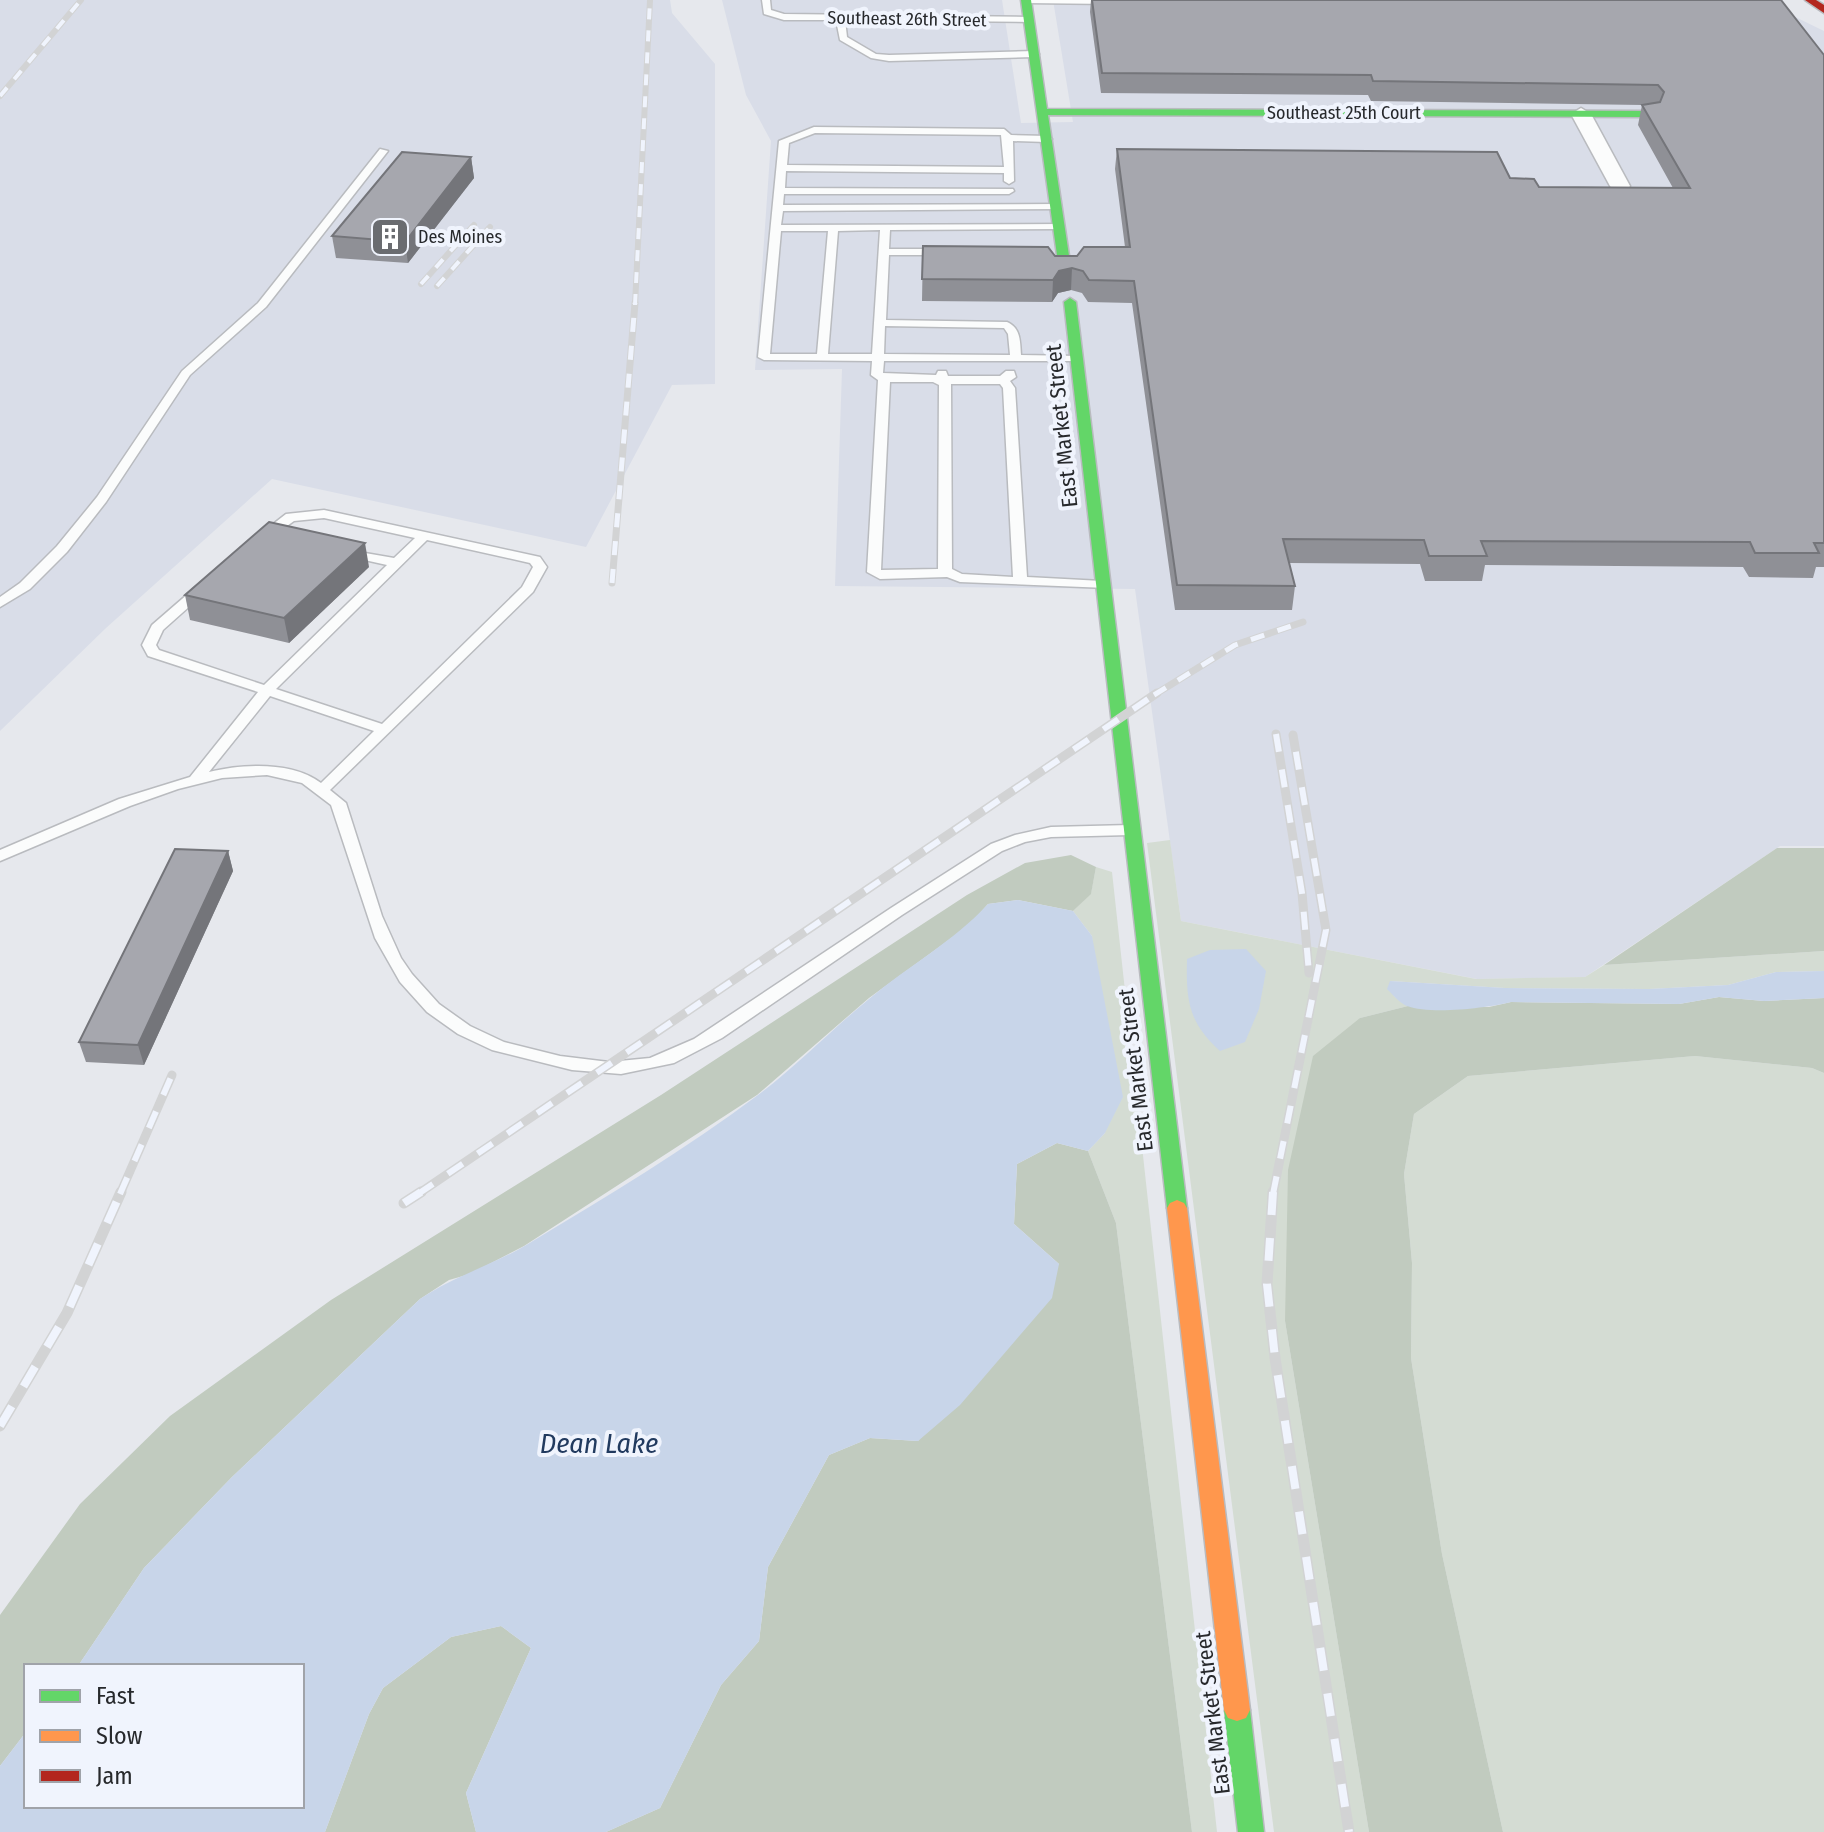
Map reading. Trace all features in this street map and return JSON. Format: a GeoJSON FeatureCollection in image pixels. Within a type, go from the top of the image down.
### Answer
{"type":"FeatureCollection","features":[{"type":"Feature","properties":{"kind":"street"},"geometry":{"type":"LineString","coordinates":[[1026,0],[1065,269]]}},
{"type":"Feature","properties":{"kind":"street"},"geometry":{"type":"LineString","coordinates":[[1810,0],[1824,10]]}},
{"type":"Feature","properties":{"kind":"street","name":"Southeast 25th Court"},"geometry":{"type":"LineString","coordinates":[[1044,112],[1644,114]]}},
{"type":"Feature","properties":{"kind":"street"},"geometry":{"type":"LineString","coordinates":[[1581,114],[1620,186]]}},
{"type":"Feature","properties":{"kind":"street","name":"East Market Street"},"geometry":{"type":"LineString","coordinates":[[1070,302],[1130,830],[1251,1832]]}},
{"type":"Feature","properties":{"kind":"lane","name":"Southeast 26th Street"},"geometry":{"type":"LineString","coordinates":[[766,0],[767,12],[784,17],[1029,20]]}},
{"type":"Feature","properties":{"kind":"lane"},"geometry":{"type":"LineString","coordinates":[[1026,0],[1132,1]]}},
{"type":"Feature","properties":{"kind":"lane"},"geometry":{"type":"LineString","coordinates":[[840,18],[843,38],[874,56],[1034,54]]}},
{"type":"Feature","properties":{"kind":"lane"},"geometry":{"type":"LineString","coordinates":[[1009,206],[1008,138],[1004,132],[814,130],[784,141],[764,357],[1078,359]]}},
{"type":"Feature","properties":{"kind":"lane"},"geometry":{"type":"LineString","coordinates":[[1008,138],[1047,139]]}},
{"type":"Feature","properties":{"kind":"lane"},"geometry":{"type":"LineString","coordinates":[[0,603],[25,586],[62,549],[102,499],[186,373],[262,305],[383,151]]}},
{"type":"Feature","properties":{"kind":"lane"},"geometry":{"type":"LineString","coordinates":[[781,168],[1008,170]]}},
{"type":"Feature","properties":{"kind":"lane"},"geometry":{"type":"LineString","coordinates":[[779,191],[1009,191]]}},
{"type":"Feature","properties":{"kind":"lane"},"geometry":{"type":"LineString","coordinates":[[777,208],[1057,207]]}},
{"type":"Feature","properties":{"kind":"lane"},"geometry":{"type":"LineString","coordinates":[[776,228],[1059,226]]}},
{"type":"Feature","properties":{"kind":"lane"},"geometry":{"type":"LineString","coordinates":[[822,358],[833,228]]}},
{"type":"Feature","properties":{"kind":"lane"},"geometry":{"type":"LineString","coordinates":[[880,323],[1007,325],[1014,334],[1010,375],[1004,380],[942,380],[884,378],[877,375],[885,228]]}},
{"type":"Feature","properties":{"kind":"lane"},"geometry":{"type":"LineString","coordinates":[[1007,228],[1009,242]]}},
{"type":"Feature","properties":{"kind":"lane"},"geometry":{"type":"LineString","coordinates":[[884,252],[963,252]]}},
{"type":"Feature","properties":{"kind":"lane"},"geometry":{"type":"LineString","coordinates":[[942,359],[946,442],[943,564],[948,573]]}},
{"type":"Feature","properties":{"kind":"lane"},"geometry":{"type":"LineString","coordinates":[[884,378],[874,572],[880,575],[948,573],[960,578],[1102,585]]}},
{"type":"Feature","properties":{"kind":"lane"},"geometry":{"type":"LineString","coordinates":[[1004,380],[1009,388],[1020,579]]}},
{"type":"Feature","properties":{"kind":"lane"},"geometry":{"type":"LineString","coordinates":[[269,538],[291,517],[308,514],[425,535],[535,560],[540,567],[528,589],[325,787]]}},
{"type":"Feature","properties":{"kind":"lane"},"geometry":{"type":"LineString","coordinates":[[196,779],[267,690],[425,535]]}},
{"type":"Feature","properties":{"kind":"lane"},"geometry":{"type":"LineString","coordinates":[[339,550],[397,563]]}},
{"type":"Feature","properties":{"kind":"lane"},"geometry":{"type":"LineString","coordinates":[[212,581],[157,628],[149,645],[153,653],[384,729]]}},
{"type":"Feature","properties":{"kind":"lane"},"geometry":{"type":"LineString","coordinates":[[0,856],[173,785],[231,771],[283,769],[325,787],[338,803],[383,934],[404,976],[430,1007],[467,1036],[507,1051],[560,1063],[630,1068],[664,1060],[710,1039],[918,896],[1001,846],[1029,835],[1059,830],[1130,830]]}},
{"type":"Feature","properties":{"kind":"shaded area"},"geometry":{"type":"Polygon","coordinates":[[[0,0],[670,0],[672,13],[715,64],[715,384],[672,385],[586,547],[272,479],[106,628],[0,731],[0,0]]]}},
{"type":"Feature","properties":{"kind":"shaded area"},"geometry":{"type":"Polygon","coordinates":[[[722,0],[1002,0],[1021,123],[1073,122],[1053,0],[1774,0],[1783,11],[1824,31],[1824,846],[1780,846],[1585,977],[1477,979],[1181,921],[1135,589],[835,586],[842,369],[755,370],[771,141],[746,95],[722,0]]]}},
{"type":"Feature","properties":{"kind":"shaded area"},"geometry":{"type":"Polygon","coordinates":[[[1170,840],[1181,921],[1476,979],[1585,977],[1604,965],[1824,951],[1824,971],[1776,972],[1728,985],[1649,989],[1505,988],[1390,981],[1394,996],[1408,1006],[1360,1018],[1285,1321],[1369,1832],[1274,1832],[1147,843],[1170,840]]]}},
{"type":"Feature","properties":{"kind":"shaded area"},"geometry":{"type":"Polygon","coordinates":[[[1777,848],[1824,848],[1824,951],[1604,965],[1777,848]]]}},
{"type":"Feature","properties":{"kind":"shaded area"},"geometry":{"type":"Polygon","coordinates":[[[1071,855],[1096,867],[1091,894],[1073,911],[1018,900],[988,904],[968,926],[869,998],[757,1095],[524,1246],[470,1274],[449,1280],[420,1299],[232,1477],[144,1568],[79,1664],[24,1664],[24,1735],[0,1766],[0,1615],[80,1504],[170,1416],[331,1300],[661,1095],[967,895],[1025,863],[1071,855]]]}},
{"type":"Feature","properties":{"kind":"shaded area"},"geometry":{"type":"Polygon","coordinates":[[[1096,867],[1112,872],[1217,1832],[1192,1832],[1116,1223],[1088,1151],[1105,1133],[1092,936],[1073,911],[1091,893],[1096,867]]]}},
{"type":"Feature","properties":{"kind":"shaded area"},"geometry":{"type":"Polygon","coordinates":[[[1719,997],[1764,1001],[1824,998],[1824,1073],[1812,1068],[1695,1056],[1468,1076],[1414,1114],[1404,1174],[1412,1263],[1411,1358],[1442,1554],[1503,1832],[1369,1832],[1285,1321],[1288,1170],[1313,1056],[1360,1018],[1408,1006],[1489,1007],[1511,1002],[1679,1004],[1719,997]]]}},
{"type":"Feature","properties":{"kind":"shaded area"},"geometry":{"type":"Polygon","coordinates":[[[1695,1056],[1812,1068],[1824,1073],[1824,1832],[1503,1832],[1442,1554],[1411,1358],[1412,1263],[1404,1174],[1414,1114],[1468,1076],[1695,1056]]]}},
{"type":"Feature","properties":{"kind":"shaded area"},"geometry":{"type":"Polygon","coordinates":[[[1057,1143],[1088,1151],[1116,1223],[1192,1832],[606,1832],[660,1808],[721,1685],[759,1641],[768,1567],[829,1455],[870,1438],[918,1441],[1059,1264],[1014,1224],[1017,1164],[1057,1143]]]}},
{"type":"Feature","properties":{"kind":"shaded area"},"geometry":{"type":"Polygon","coordinates":[[[501,1626],[531,1648],[466,1793],[476,1832],[325,1832],[369,1714],[383,1688],[451,1637],[501,1626]]]}},
{"type":"Feature","properties":{"kind":"water","name":"Dean Lake"},"geometry":{"type":"Polygon","coordinates":[[[1018,900],[1073,911],[1092,936],[1123,1097],[1105,1133],[1088,1151],[1057,1143],[1017,1164],[1014,1224],[1059,1264],[1052,1298],[960,1405],[918,1441],[870,1438],[829,1455],[768,1567],[759,1641],[721,1685],[660,1808],[606,1832],[476,1832],[466,1793],[531,1648],[501,1626],[451,1637],[383,1688],[369,1714],[325,1832],[0,1832],[0,1766],[24,1735],[24,1808],[304,1808],[304,1664],[79,1664],[144,1568],[232,1477],[420,1299],[528,1244],[731,1115],[773,1084],[869,999],[960,930],[988,904],[1018,900]]]}},
{"type":"Feature","properties":{"kind":"water"},"geometry":{"type":"Polygon","coordinates":[[[1246,949],[1266,971],[1259,1009],[1245,1042],[1220,1051],[1201,1030],[1191,1010],[1187,959],[1210,950],[1246,949]]]}},
{"type":"Feature","properties":{"kind":"water"},"geometry":{"type":"Polygon","coordinates":[[[1824,971],[1824,998],[1764,1001],[1719,997],[1679,1004],[1511,1002],[1430,1010],[1407,1006],[1387,989],[1390,981],[1505,988],[1649,989],[1728,985],[1776,972],[1824,971]]]}},
{"type":"Feature","properties":{"kind":"building"},"geometry":{"type":"Polygon","coordinates":[[[1092,0],[1781,0],[1824,55],[1824,543],[1814,543],[1819,553],[1755,553],[1750,542],[1481,541],[1487,556],[1429,556],[1424,540],[1283,539],[1295,586],[1177,585],[1134,281],[1089,280],[1083,271],[1072,268],[1059,271],[1053,280],[922,279],[923,246],[1048,247],[1055,256],[1077,256],[1084,247],[1130,247],[1117,149],[1497,152],[1510,178],[1534,179],[1539,187],[1690,188],[1642,105],[1660,102],[1664,92],[1658,85],[1373,81],[1371,75],[1102,73],[1092,0]]]}},
{"type":"Feature","properties":{"kind":"building"},"geometry":{"type":"Polygon","coordinates":[[[402,152],[471,157],[405,242],[332,236],[402,152]]]}},
{"type":"Feature","properties":{"kind":"building"},"geometry":{"type":"Polygon","coordinates":[[[269,522],[365,543],[284,618],[185,595],[269,522]]]}},
{"type":"Feature","properties":{"kind":"building"},"geometry":{"type":"Polygon","coordinates":[[[175,849],[228,851],[138,1045],[79,1042],[175,849]]]}},
{"type":"Feature","properties":{"kind":"railway"},"geometry":{"type":"LineString","coordinates":[[0,96],[81,0]]}},
{"type":"Feature","properties":{"kind":"railway"},"geometry":{"type":"LineString","coordinates":[[635,305],[650,0]]}},
{"type":"Feature","properties":{"kind":"railway"},"geometry":{"type":"LineString","coordinates":[[421,284],[474,225]]}},
{"type":"Feature","properties":{"kind":"railway"},"geometry":{"type":"LineString","coordinates":[[437,286],[490,227]]}},
{"type":"Feature","properties":{"kind":"railway"},"geometry":{"type":"LineString","coordinates":[[612,583],[635,303]]}},
{"type":"Feature","properties":{"kind":"railway"},"geometry":{"type":"LineString","coordinates":[[1155,695],[1235,645],[1303,622]]}},
{"type":"Feature","properties":{"kind":"railway"},"geometry":{"type":"LineString","coordinates":[[420,1193],[1155,695]]}},
{"type":"Feature","properties":{"kind":"railway"},"geometry":{"type":"LineString","coordinates":[[1276,734],[1302,893],[1309,973]]}},
{"type":"Feature","properties":{"kind":"railway"},"geometry":{"type":"LineString","coordinates":[[1273,1194],[1326,930],[1293,735]]}},
{"type":"Feature","properties":{"kind":"railway"},"geometry":{"type":"LineString","coordinates":[[120,1194],[172,1075]]}},
{"type":"Feature","properties":{"kind":"railway"},"geometry":{"type":"LineString","coordinates":[[0,1426],[67,1313],[121,1192]]}},
{"type":"Feature","properties":{"kind":"railway"},"geometry":{"type":"LineString","coordinates":[[1273,1192],[1267,1284],[1275,1358],[1349,1832]]}},
{"type":"Feature","properties":{"kind":"railway"},"geometry":{"type":"LineString","coordinates":[[404,1203],[420,1193]]}},
{"type":"Feature","properties":{"kind":"traffic: fast"},"geometry":{"type":"LineString","coordinates":[[1026,0],[1065,269]]}},
{"type":"Feature","properties":{"kind":"traffic: fast"},"geometry":{"type":"LineString","coordinates":[[1044,112],[1644,114]]}},
{"type":"Feature","properties":{"kind":"traffic: fast"},"geometry":{"type":"LineString","coordinates":[[1070,302],[1177,1208]]}},
{"type":"Feature","properties":{"kind":"traffic: fast"},"geometry":{"type":"LineString","coordinates":[[1237,1710],[1251,1832]]}},
{"type":"Feature","properties":{"kind":"traffic: slow"},"geometry":{"type":"LineString","coordinates":[[1177,1208],[1237,1710]]}},
{"type":"Feature","properties":{"kind":"traffic: jam"},"geometry":{"type":"LineString","coordinates":[[1810,0],[1824,10]]}},
{"type":"Feature","properties":{"kind":"place","name":"Des Moines"},"geometry":{"type":"Point","coordinates":[390,237]}}]}
